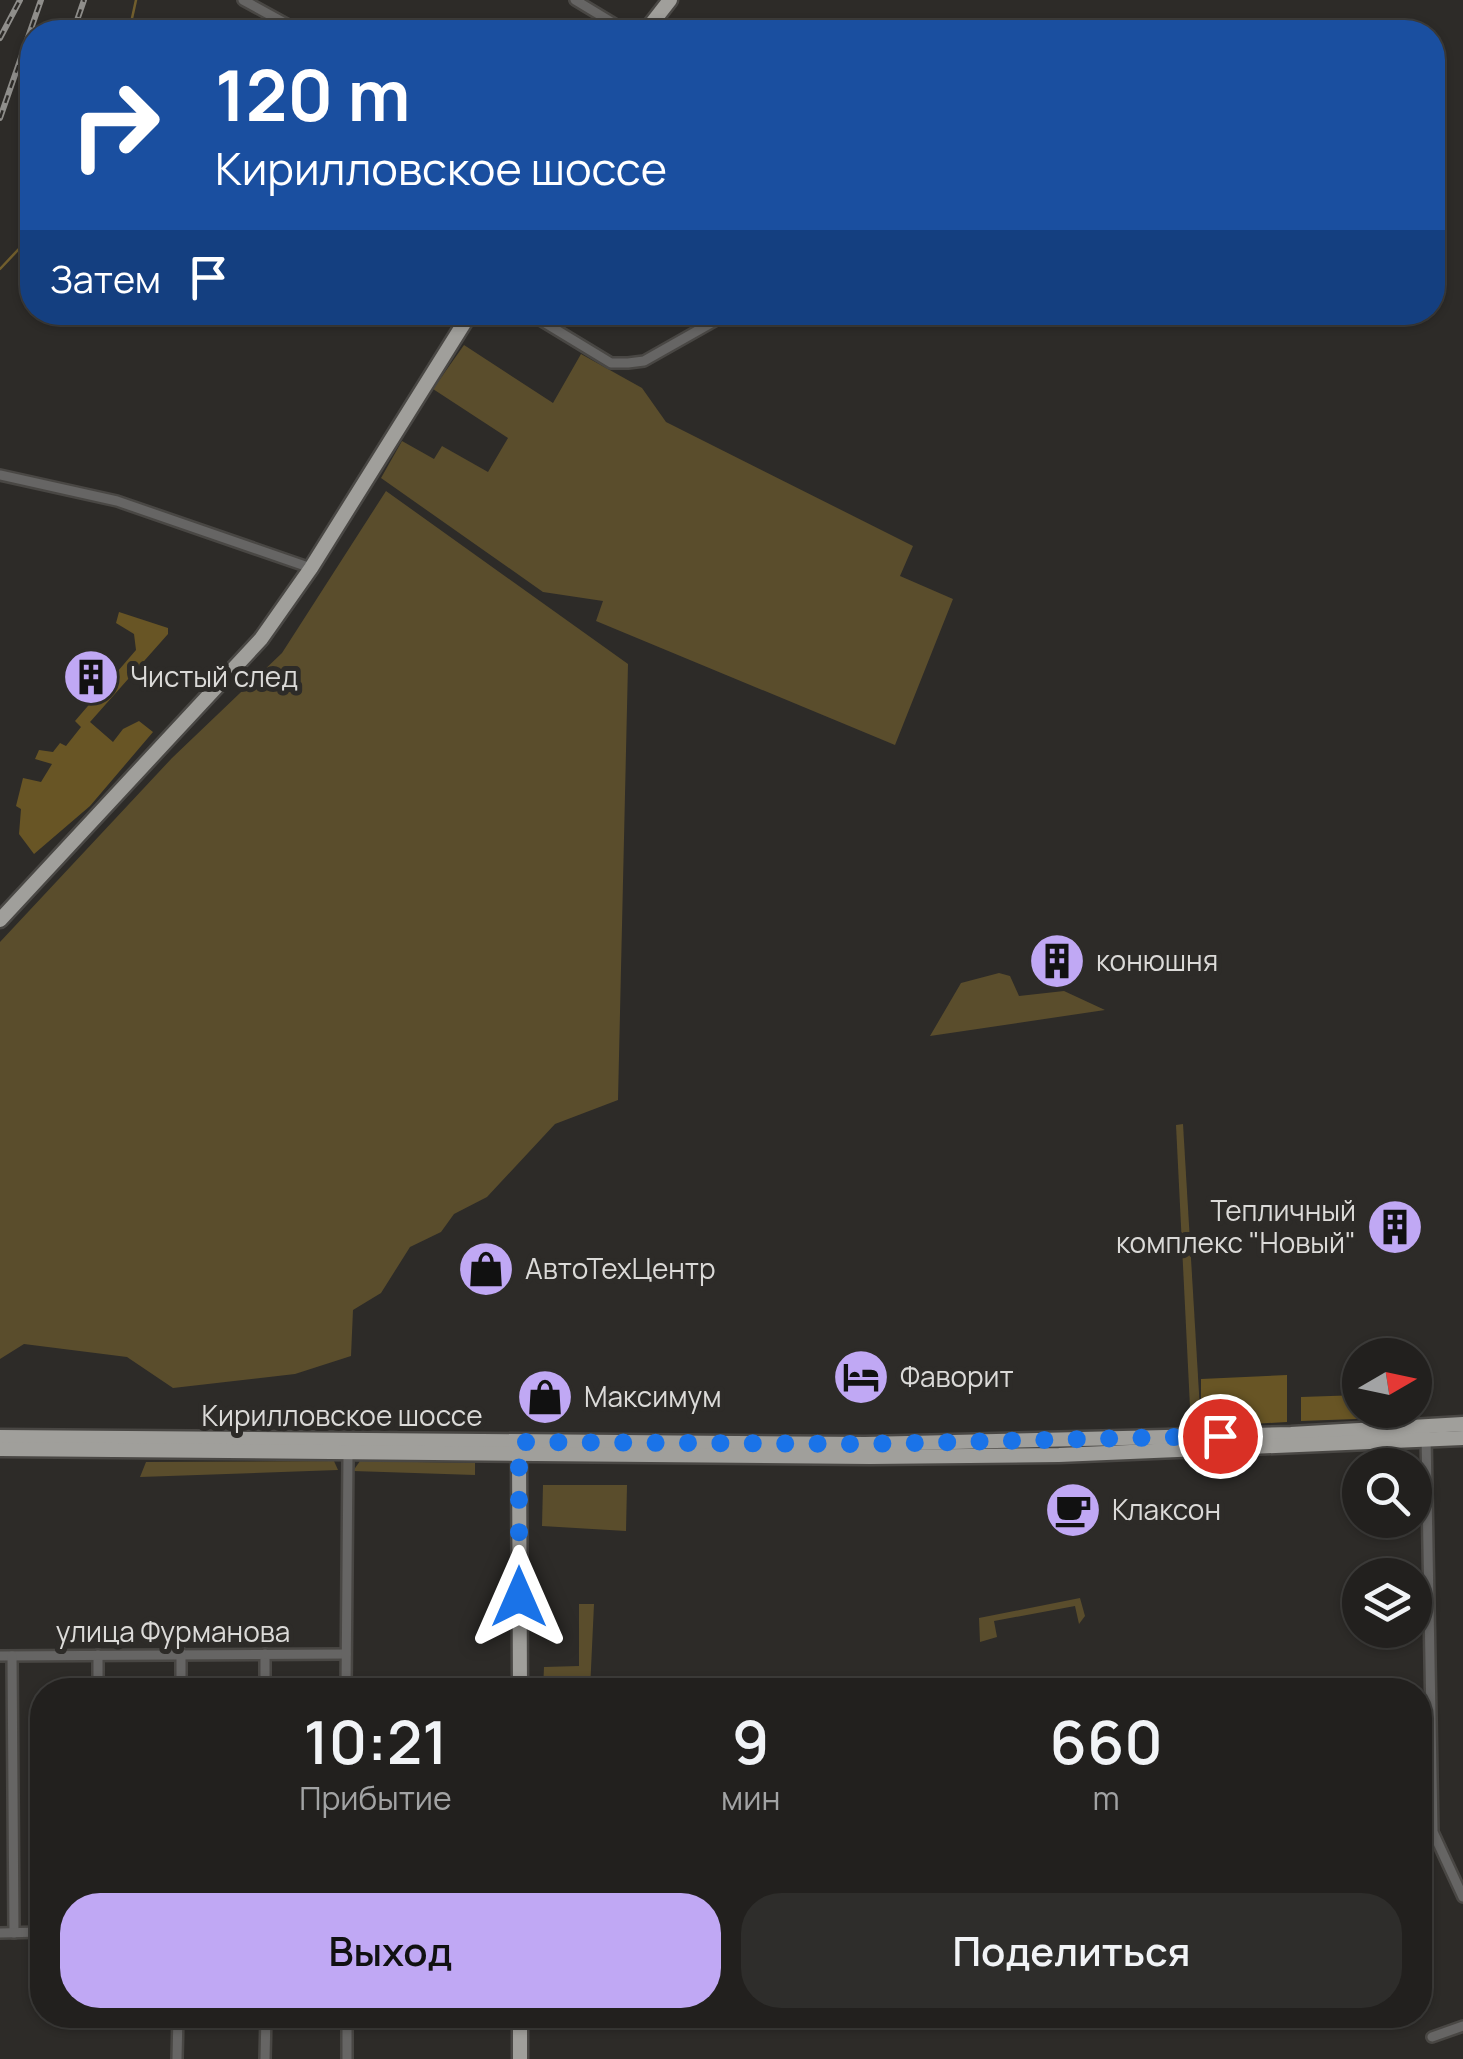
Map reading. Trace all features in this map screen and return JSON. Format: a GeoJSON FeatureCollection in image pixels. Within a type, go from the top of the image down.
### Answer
{"type":"FeatureCollection","features":[{"type":"Feature","properties":{"kind":"main road"},"geometry":{"type":"LineString","coordinates":[[0,920],[248,654],[311,568],[462,325]]}},
{"type":"Feature","properties":{"kind":"main road","name":"Кирилловское шоссе"},"geometry":{"type":"LineString","coordinates":[[1426,1434],[1463,1424]]}},
{"type":"Feature","properties":{"kind":"main road","name":"Кирилловское шоссе"},"geometry":{"type":"LineString","coordinates":[[0,1436],[519,1449],[1059,1455],[1426,1434],[1463,1438]]}},
{"type":"Feature","properties":{"kind":"main road"},"geometry":{"type":"LineString","coordinates":[[519,1449],[520,1678]]}},
{"type":"Feature","properties":{"kind":"main road","name":"Кирилловское шоссе"},"geometry":{"type":"LineString","coordinates":[[0,1450],[348,1455],[519,1449]]}},
{"type":"Feature","properties":{"kind":"main road"},"geometry":{"type":"LineString","coordinates":[[520,2028],[520,2059]]}},
{"type":"Feature","properties":{"kind":"street"},"geometry":{"type":"LineString","coordinates":[[242,0],[279,20]]}},
{"type":"Feature","properties":{"kind":"street"},"geometry":{"type":"LineString","coordinates":[[575,0],[608,20]]}},
{"type":"Feature","properties":{"kind":"street"},"geometry":{"type":"LineString","coordinates":[[549,325],[612,363],[644,361],[708,325]]}},
{"type":"Feature","properties":{"kind":"street"},"geometry":{"type":"LineString","coordinates":[[0,476],[117,501],[311,568]]}},
{"type":"Feature","properties":{"kind":"street"},"geometry":{"type":"LineString","coordinates":[[1426,1434],[1430,1678]]}},
{"type":"Feature","properties":{"kind":"street"},"geometry":{"type":"LineString","coordinates":[[346,1678],[348,1455]]}},
{"type":"Feature","properties":{"kind":"street"},"geometry":{"type":"LineString","coordinates":[[181,1653],[181,1678]]}},
{"type":"Feature","properties":{"kind":"street"},"geometry":{"type":"LineString","coordinates":[[265,1654],[265,1678]]}},
{"type":"Feature","properties":{"kind":"street","name":"улица Фурманова"},"geometry":{"type":"LineString","coordinates":[[0,1656],[346,1654]]}},
{"type":"Feature","properties":{"kind":"street"},"geometry":{"type":"LineString","coordinates":[[98,1655],[98,1678]]}},
{"type":"Feature","properties":{"kind":"street"},"geometry":{"type":"LineString","coordinates":[[12,1656],[14,1933]]}},
{"type":"Feature","properties":{"kind":"street"},"geometry":{"type":"LineString","coordinates":[[1432,1832],[1463,1897]]}},
{"type":"Feature","properties":{"kind":"street"},"geometry":{"type":"LineString","coordinates":[[0,1933],[30,1932]]}},
{"type":"Feature","properties":{"kind":"street"},"geometry":{"type":"LineString","coordinates":[[1432,2036],[1463,2026]]}},
{"type":"Feature","properties":{"kind":"street"},"geometry":{"type":"LineString","coordinates":[[177,2059],[178,2028]]}},
{"type":"Feature","properties":{"kind":"street"},"geometry":{"type":"LineString","coordinates":[[266,2028],[266,2059]]}},
{"type":"Feature","properties":{"kind":"street"},"geometry":{"type":"LineString","coordinates":[[347,2028],[347,2059]]}},
{"type":"Feature","properties":{"kind":"shaded area"},"geometry":{"type":"Polygon","coordinates":[[[464,345],[553,403],[581,354],[642,388],[666,422],[913,546],[900,576],[953,599],[895,745],[596,621],[603,601],[543,592],[381,478],[402,441],[434,459],[442,446],[488,472],[508,438],[433,389],[464,345]]]}},
{"type":"Feature","properties":{"kind":"shaded area"},"geometry":{"type":"Polygon","coordinates":[[[386,491],[628,664],[618,1100],[555,1124],[487,1197],[454,1214],[441,1232],[410,1247],[381,1293],[353,1310],[351,1356],[295,1374],[173,1388],[127,1357],[24,1344],[0,1359],[0,942],[172,758],[282,653],[386,491]]]}},
{"type":"Feature","properties":{"kind":"shaded area"},"geometry":{"type":"Polygon","coordinates":[[[119,612],[168,628],[168,634],[90,722],[113,742],[123,729],[139,721],[153,732],[90,806],[34,854],[19,834],[21,809],[16,806],[23,778],[41,782],[52,764],[35,759],[39,750],[53,752],[60,743],[66,746],[81,727],[75,721],[136,650],[134,634],[116,623],[119,612]]]}},
{"type":"Feature","properties":{"kind":"shaded area"},"geometry":{"type":"Polygon","coordinates":[[[999,973],[1010,976],[1019,996],[1064,991],[1105,1010],[930,1036],[961,983],[999,973]]]}},
{"type":"Feature","properties":{"kind":"shaded area"},"geometry":{"type":"Polygon","coordinates":[[[1183,1124],[1201,1427],[1191,1427],[1176,1125],[1183,1124]]]}},
{"type":"Feature","properties":{"kind":"shaded area"},"geometry":{"type":"Polygon","coordinates":[[[1287,1375],[1287,1422],[1201,1427],[1201,1379],[1287,1375]]]}},
{"type":"Feature","properties":{"kind":"shaded area"},"geometry":{"type":"Polygon","coordinates":[[[1342,1396],[1342,1419],[1301,1421],[1301,1397],[1342,1396]]]}},
{"type":"Feature","properties":{"kind":"shaded area"},"geometry":{"type":"Polygon","coordinates":[[[334,1461],[338,1470],[140,1477],[146,1462],[334,1461]]]}},
{"type":"Feature","properties":{"kind":"shaded area"},"geometry":{"type":"Polygon","coordinates":[[[360,1461],[475,1463],[475,1475],[353,1471],[360,1461]]]}},
{"type":"Feature","properties":{"kind":"shaded area"},"geometry":{"type":"Polygon","coordinates":[[[543,1485],[627,1485],[626,1531],[542,1526],[543,1485]]]}},
{"type":"Feature","properties":{"kind":"shaded area"},"geometry":{"type":"Polygon","coordinates":[[[1080,1598],[1085,1616],[1079,1624],[1075,1606],[994,1621],[997,1637],[980,1642],[979,1618],[1080,1598]]]}},
{"type":"Feature","properties":{"kind":"shaded area"},"geometry":{"type":"Polygon","coordinates":[[[579,1604],[594,1604],[591,1678],[544,1678],[544,1667],[579,1666],[579,1604]]]}},
{"type":"Feature","properties":{"kind":"waterway"},"geometry":{"type":"LineString","coordinates":[[132,20],[136,0]]}},
{"type":"Feature","properties":{"kind":"waterway"},"geometry":{"type":"LineString","coordinates":[[0,269],[20,248]]}},
{"type":"Feature","properties":{"kind":"railway"},"geometry":{"type":"LineString","coordinates":[[0,38],[20,0]]}},
{"type":"Feature","properties":{"kind":"railway"},"geometry":{"type":"LineString","coordinates":[[34,20],[41,0]]}},
{"type":"Feature","properties":{"kind":"railway"},"geometry":{"type":"LineString","coordinates":[[77,20],[84,0]]}},
{"type":"Feature","properties":{"kind":"railway"},"geometry":{"type":"LineString","coordinates":[[0,118],[20,60]]}},
{"type":"Feature","properties":{"kind":"place","name":"Чистый след"},"geometry":{"type":"Point","coordinates":[91,677]}},
{"type":"Feature","properties":{"kind":"place","name":"конюшня"},"geometry":{"type":"Point","coordinates":[1057,961]}},
{"type":"Feature","properties":{"kind":"place","name":"Тепличный комплекс \"Новый\""},"geometry":{"type":"Point","coordinates":[1395,1227]}},
{"type":"Feature","properties":{"kind":"place","name":"АвтоТехЦентр"},"geometry":{"type":"Point","coordinates":[486,1269]}},
{"type":"Feature","properties":{"kind":"place","name":"Фаворит"},"geometry":{"type":"Point","coordinates":[861,1377]}},
{"type":"Feature","properties":{"kind":"place","name":"Максимум"},"geometry":{"type":"Point","coordinates":[545,1397]}},
{"type":"Feature","properties":{"kind":"place","name":"Клаксон"},"geometry":{"type":"Point","coordinates":[1073,1510]}},
{"type":"Feature","properties":{"kind":"route"},"geometry":{"type":"LineString","coordinates":[[519,1597],[519,1442],[865,1444],[1220,1436]]}}]}
